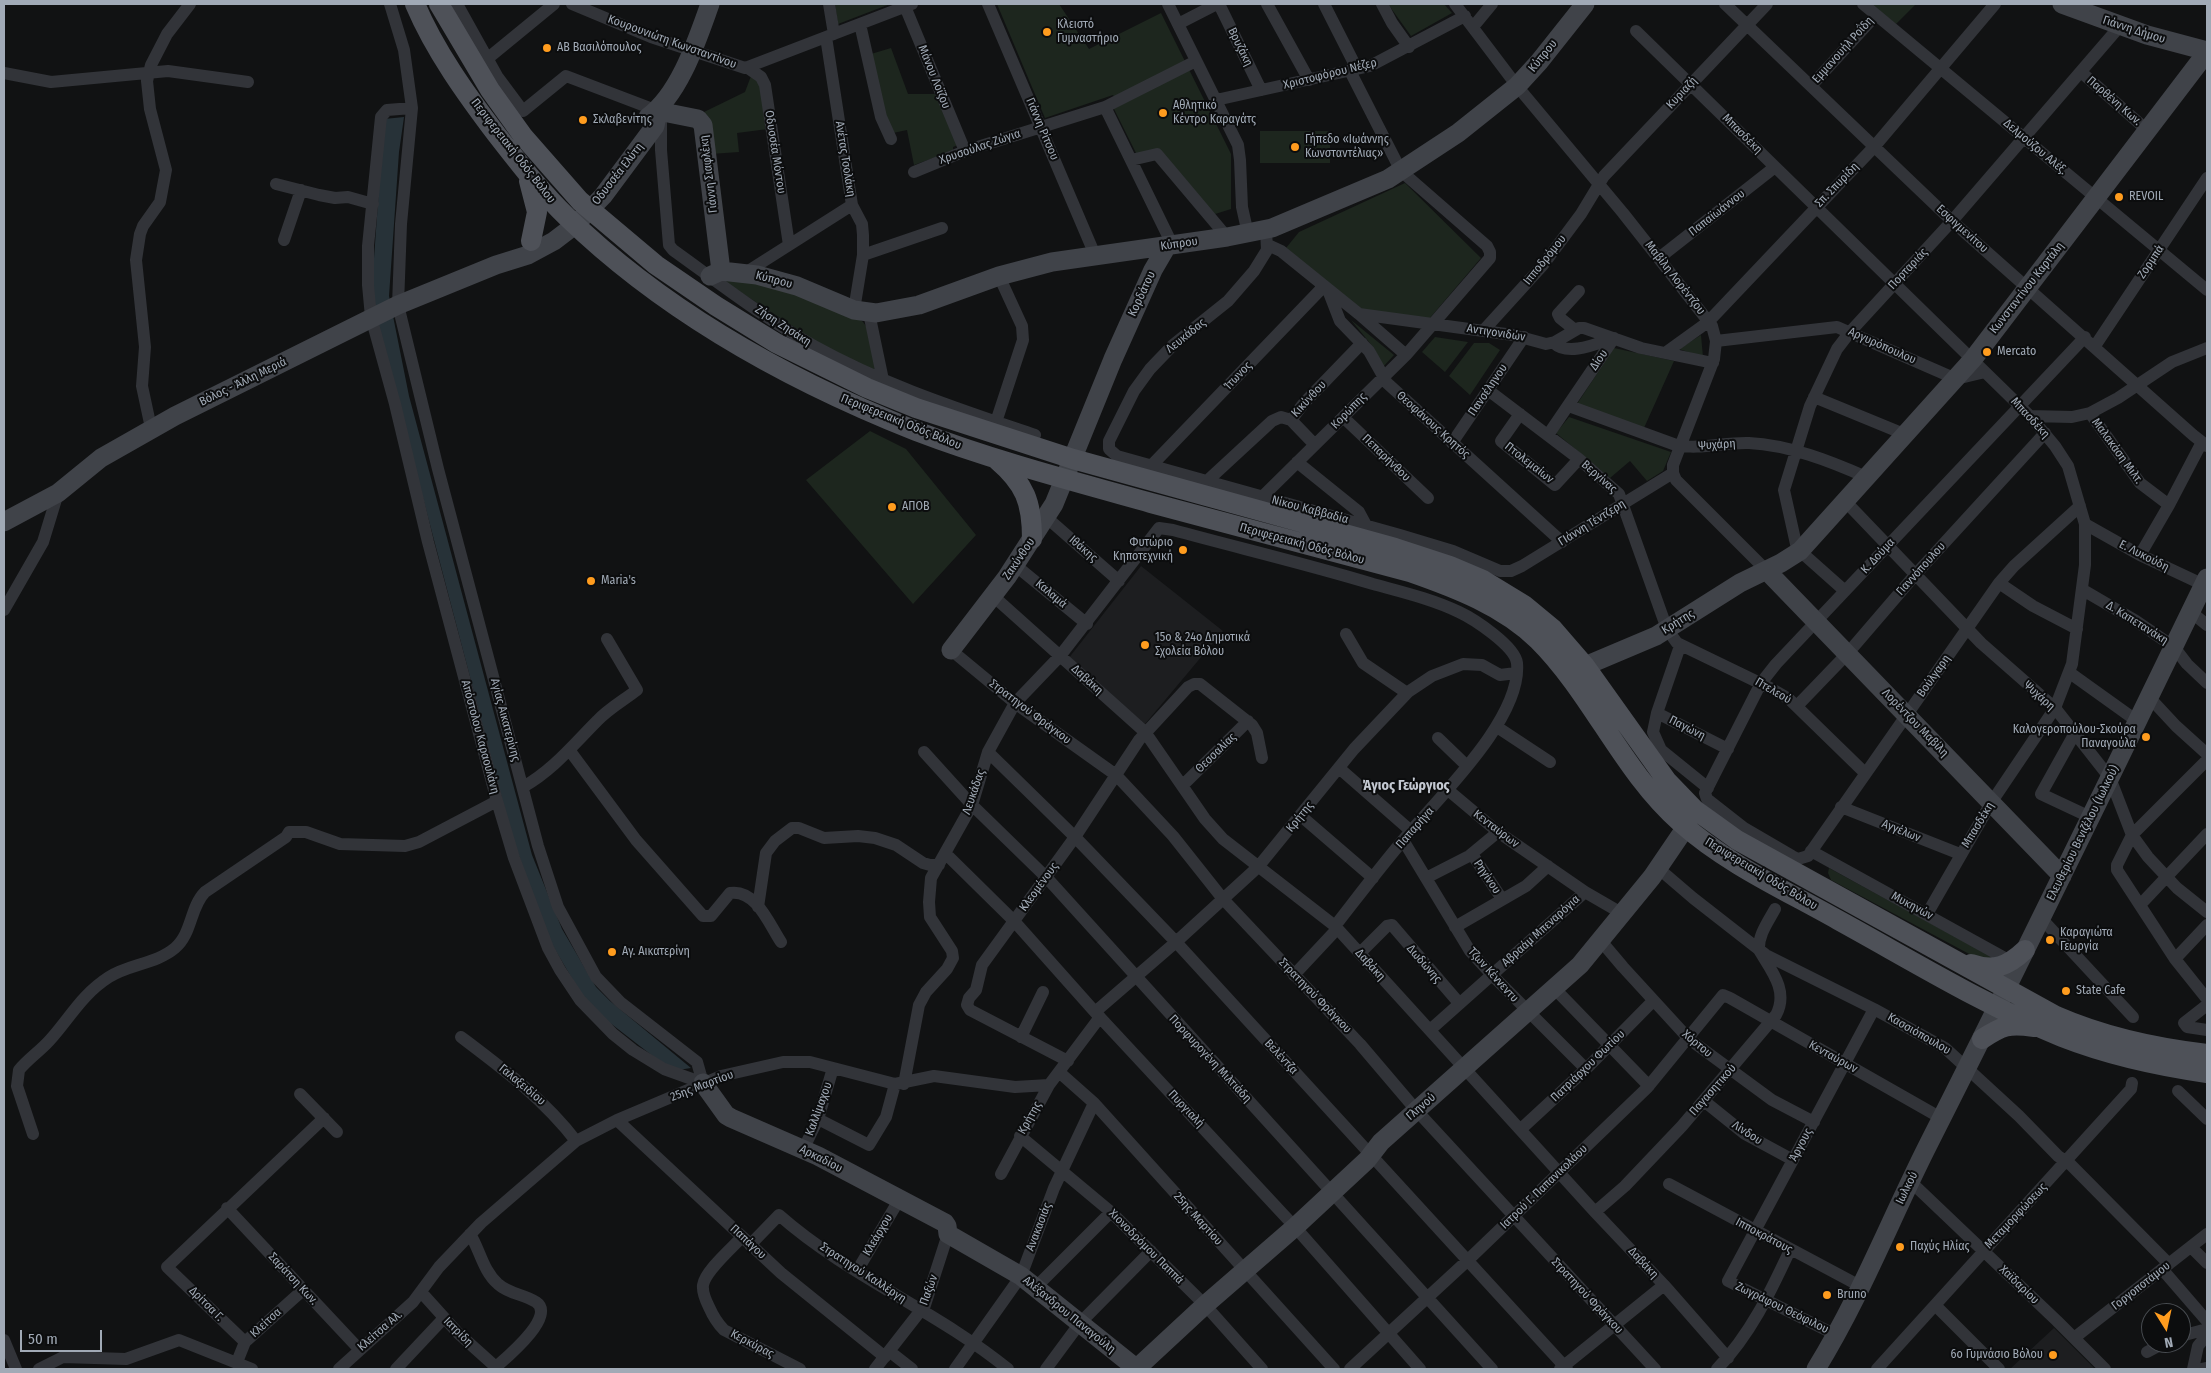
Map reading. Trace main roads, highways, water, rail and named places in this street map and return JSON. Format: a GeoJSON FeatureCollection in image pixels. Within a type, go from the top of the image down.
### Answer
{"type":"FeatureCollection","features":[{"type":"Feature","properties":{"kind":"main road","name":"Περιφερειακή Οδός Βόλου"},"geometry":{"type":"LineString","coordinates":[[415,4],[433,40],[481,114],[526,172],[570,220],[659,293],[746,350],[874,414],[991,456],[1065,479],[1410,572],[1456,588],[1484,602],[1536,639],[1558,662],[1647,787],[1686,827],[1708,844],[1755,874],[2002,998],[2079,1025],[2146,1045],[2207,1054]]}},
{"type":"Feature","properties":{"kind":"main road","name":"Περιφερειακή Οδός Βόλου"},"geometry":{"type":"LineString","coordinates":[[439,4],[496,98],[523,136],[585,205],[656,265],[716,306],[776,343],[867,388],[916,408],[1073,460],[1395,548],[1456,568],[1496,587],[1536,614],[1570,646],[1662,775],[1694,809],[1737,840],[1940,952],[2040,1027],[2069,1039],[2128,1058],[2207,1073]]}},
{"type":"Feature","properties":{"kind":"main road"},"geometry":{"type":"LineString","coordinates":[[526,172],[537,207],[537,221],[531,241]]}},
{"type":"Feature","properties":{"kind":"main road"},"geometry":{"type":"LineString","coordinates":[[991,456],[1012,475],[1026,494],[1032,518],[1032,539]]}},
{"type":"Feature","properties":{"kind":"main road"},"geometry":{"type":"LineString","coordinates":[[1940,952],[1981,967],[1997,968],[2019,956]]}},
{"type":"Feature","properties":{"kind":"main road"},"geometry":{"type":"LineString","coordinates":[[1982,1039],[2004,1026],[2019,1024],[2040,1027]]}},
{"type":"Feature","properties":{"kind":"place","name":"Κλειστό Γυμναστήριο"},"geometry":{"type":"Point","coordinates":[1047,32]}},
{"type":"Feature","properties":{"kind":"place","name":"ΑΒ Βασιλόπουλος"},"geometry":{"type":"Point","coordinates":[547,48]}},
{"type":"Feature","properties":{"kind":"place","name":"Αθλητικό Κέντρο Καραγάτς"},"geometry":{"type":"Point","coordinates":[1163,113]}},
{"type":"Feature","properties":{"kind":"place","name":"Σκλαβενίτης"},"geometry":{"type":"Point","coordinates":[583,120]}},
{"type":"Feature","properties":{"kind":"place","name":"Γήπεδο «Ιωάννης Κωνσταντέλιας»"},"geometry":{"type":"Point","coordinates":[1295,147]}},
{"type":"Feature","properties":{"kind":"place","name":"REVOIL"},"geometry":{"type":"Point","coordinates":[2119,197]}},
{"type":"Feature","properties":{"kind":"place","name":"Mercato"},"geometry":{"type":"Point","coordinates":[1987,352]}},
{"type":"Feature","properties":{"kind":"place","name":"ΑΠΟΒ"},"geometry":{"type":"Point","coordinates":[892,507]}},
{"type":"Feature","properties":{"kind":"place","name":"Φυτώριο Κηποτεχνική"},"geometry":{"type":"Point","coordinates":[1183,550]}},
{"type":"Feature","properties":{"kind":"place","name":"Maria's"},"geometry":{"type":"Point","coordinates":[591,581]}},
{"type":"Feature","properties":{"kind":"place","name":"15ο & 24ο Δημοτικά Σχολεία Βόλου"},"geometry":{"type":"Point","coordinates":[1145,645]}},
{"type":"Feature","properties":{"kind":"place","name":"Καλογεροπούλου-Σκούρα Παναγούλα"},"geometry":{"type":"Point","coordinates":[2146,737]}},
{"type":"Feature","properties":{"kind":"place","name":"Καραγιώτα Γεωργία"},"geometry":{"type":"Point","coordinates":[2050,940]}},
{"type":"Feature","properties":{"kind":"place","name":"Αγ. Αικατερίνη"},"geometry":{"type":"Point","coordinates":[612,952]}},
{"type":"Feature","properties":{"kind":"place","name":"State Cafe"},"geometry":{"type":"Point","coordinates":[2066,991]}},
{"type":"Feature","properties":{"kind":"place","name":"Παχύς Ηλίας"},"geometry":{"type":"Point","coordinates":[1900,1247]}},
{"type":"Feature","properties":{"kind":"place","name":"Bruno"},"geometry":{"type":"Point","coordinates":[1827,1295]}},
{"type":"Feature","properties":{"kind":"place","name":"6ο Γυμνάσιο Βόλου"},"geometry":{"type":"Point","coordinates":[2053,1355]}},
{"type":"Feature","properties":{"kind":"district","name":"Άγιος Γεώργιος"},"geometry":{"type":"Point","coordinates":[1406,786]}}]}
